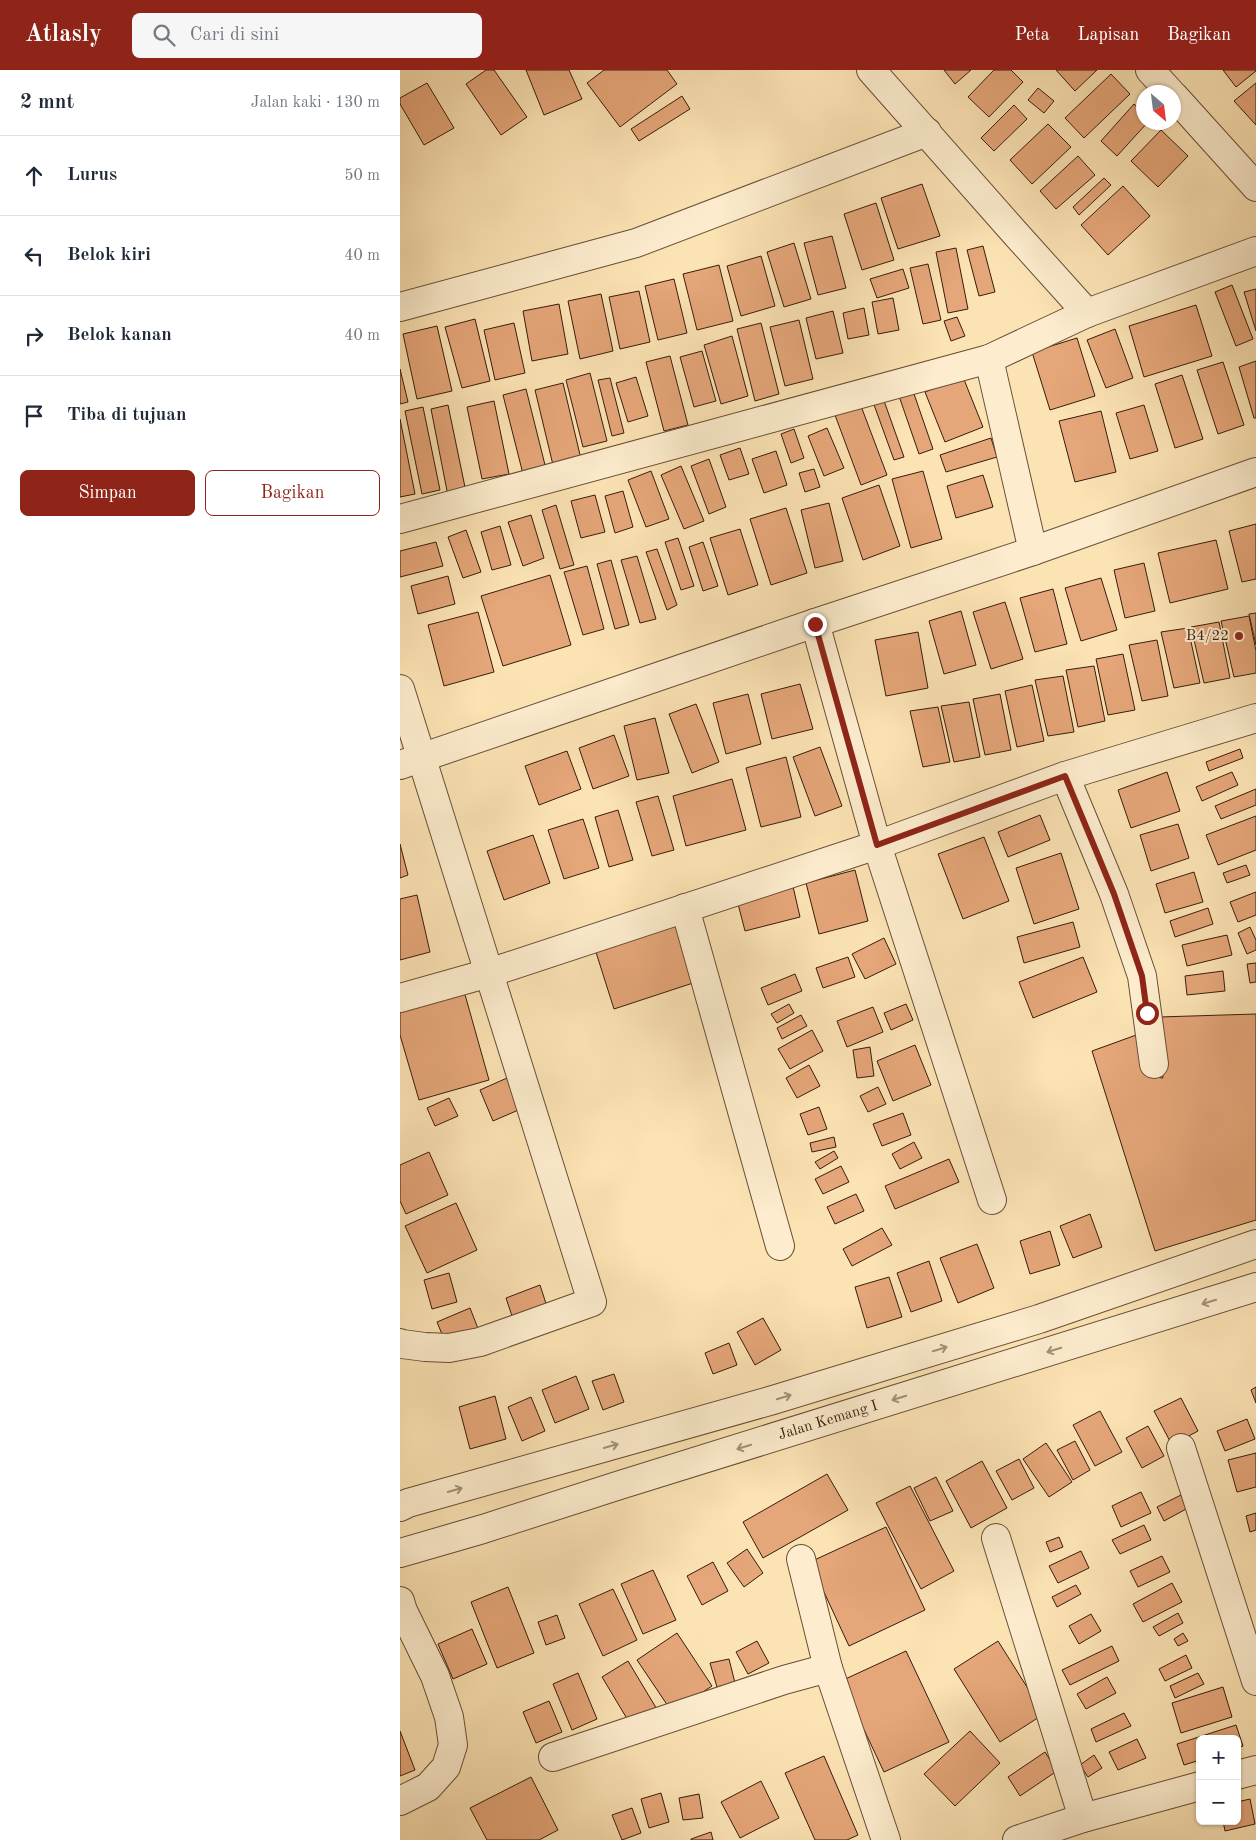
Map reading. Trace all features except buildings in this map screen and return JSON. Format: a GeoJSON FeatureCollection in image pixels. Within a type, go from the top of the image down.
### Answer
{"type":"FeatureCollection","features":[{"type":"Feature","properties":{"kind":"street"},"geometry":{"type":"LineString","coordinates":[[871,70],[1087,313]]}},
{"type":"Feature","properties":{"kind":"street"},"geometry":{"type":"LineString","coordinates":[[1150,70],[1164,85]]}},
{"type":"Feature","properties":{"kind":"street"},"geometry":{"type":"LineString","coordinates":[[1181,104],[1256,187]]}},
{"type":"Feature","properties":{"kind":"street"},"geometry":{"type":"LineString","coordinates":[[400,307],[636,243],[927,132]]}},
{"type":"Feature","properties":{"kind":"street"},"geometry":{"type":"LineString","coordinates":[[400,519],[989,358],[1087,313],[1256,251]]}},
{"type":"Feature","properties":{"kind":"street"},"geometry":{"type":"LineString","coordinates":[[989,358],[1033,551]]}},
{"type":"Feature","properties":{"kind":"street"},"geometry":{"type":"LineString","coordinates":[[411,761],[1033,551],[1256,472]]}},
{"type":"Feature","properties":{"kind":"street"},"geometry":{"type":"LineString","coordinates":[[815,624],[877,845],[992,1200]]}},
{"type":"Feature","properties":{"kind":"street"},"geometry":{"type":"LineString","coordinates":[[400,690],[411,761],[490,973],[592,1302],[480,1342],[449,1348],[424,1347],[402,1344],[400,1342]]}},
{"type":"Feature","properties":{"kind":"street"},"geometry":{"type":"LineString","coordinates":[[400,998],[490,973],[877,845],[1065,776],[1256,718]]}},
{"type":"Feature","properties":{"kind":"street"},"geometry":{"type":"LineString","coordinates":[[1065,776],[1114,894],[1142,976],[1148,1022]]}},
{"type":"Feature","properties":{"kind":"street"},"geometry":{"type":"LineString","coordinates":[[685,908],[780,1246]]}},
{"type":"Feature","properties":{"kind":"street"},"geometry":{"type":"LineString","coordinates":[[400,1507],[408,1503],[773,1400],[1011,1328],[1256,1244]]}},
{"type":"Feature","properties":{"kind":"street","name":"Jalan Kemang I"},"geometry":{"type":"LineString","coordinates":[[400,1552],[483,1529],[1256,1288]]}},
{"type":"Feature","properties":{"kind":"street"},"geometry":{"type":"LineString","coordinates":[[1181,1448],[1256,1681]]}},
{"type":"Feature","properties":{"kind":"street"},"geometry":{"type":"LineString","coordinates":[[996,1538],[1083,1818]]}},
{"type":"Feature","properties":{"kind":"street"},"geometry":{"type":"LineString","coordinates":[[801,1559],[828,1668],[886,1840]]}},
{"type":"Feature","properties":{"kind":"street"},"geometry":{"type":"LineString","coordinates":[[400,1601],[434,1676],[450,1717],[453,1745],[446,1767],[428,1787],[400,1802]]}},
{"type":"Feature","properties":{"kind":"street"},"geometry":{"type":"LineString","coordinates":[[553,1757],[784,1680],[828,1668]]}},
{"type":"Feature","properties":{"kind":"street"},"geometry":{"type":"LineString","coordinates":[[1241,1774],[1256,1770]]}},
{"type":"Feature","properties":{"kind":"street"},"geometry":{"type":"LineString","coordinates":[[1017,1840],[1083,1818],[1196,1787]]}},
{"type":"Feature","properties":{"kind":"place","name":"B4/22"},"geometry":{"type":"Point","coordinates":[1239,636]}},
{"type":"Feature","properties":{"kind":"route"},"geometry":{"type":"LineString","coordinates":[[815,624],[877,845],[1065,776],[1114,894],[1142,976],[1147,1013]]}}]}
